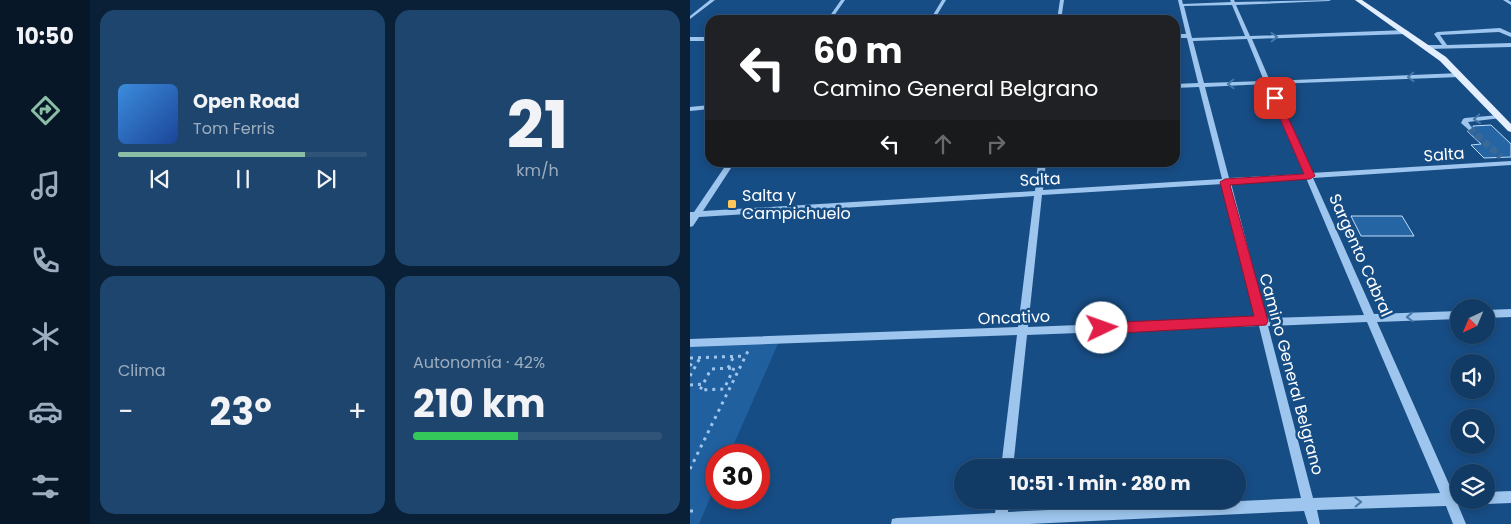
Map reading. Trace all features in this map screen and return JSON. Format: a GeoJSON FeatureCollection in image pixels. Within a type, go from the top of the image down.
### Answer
{"type":"FeatureCollection","features":[{"type":"Feature","properties":{"kind":"main road"},"geometry":{"type":"LineString","coordinates":[[1358,0],[1428,47],[1460,75],[1511,129]]}},
{"type":"Feature","properties":{"kind":"street"},"geometry":{"type":"LineString","coordinates":[[690,18],[712,0]]}},
{"type":"Feature","properties":{"kind":"street"},"geometry":{"type":"LineString","coordinates":[[833,15],[843,0]]}},
{"type":"Feature","properties":{"kind":"street"},"geometry":{"type":"LineString","coordinates":[[935,15],[944,0]]}},
{"type":"Feature","properties":{"kind":"street"},"geometry":{"type":"LineString","coordinates":[[1060,15],[1062,0]]}},
{"type":"Feature","properties":{"kind":"street"},"geometry":{"type":"LineString","coordinates":[[1180,2],[1329,0]]}},
{"type":"Feature","properties":{"kind":"street"},"geometry":{"type":"LineString","coordinates":[[1505,0],[1511,4]]}},
{"type":"Feature","properties":{"kind":"street","name":"Camino General Belgrano"},"geometry":{"type":"LineString","coordinates":[[1180,2],[1314,524]]}},
{"type":"Feature","properties":{"kind":"street","name":"Sargento Cabral"},"geometry":{"type":"LineString","coordinates":[[1233,2],[1450,490]]}},
{"type":"Feature","properties":{"kind":"street"},"geometry":{"type":"LineString","coordinates":[[1445,46],[1437,34],[1500,30],[1511,35]]}},
{"type":"Feature","properties":{"kind":"street"},"geometry":{"type":"LineString","coordinates":[[1180,37],[1250,38],[1406,32]]}},
{"type":"Feature","properties":{"kind":"street"},"geometry":{"type":"LineString","coordinates":[[690,40],[705,39]]}},
{"type":"Feature","properties":{"kind":"street"},"geometry":{"type":"LineString","coordinates":[[1428,47],[1511,45]]}},
{"type":"Feature","properties":{"kind":"street"},"geometry":{"type":"LineString","coordinates":[[1180,86],[1460,75]]}},
{"type":"Feature","properties":{"kind":"street"},"geometry":{"type":"LineString","coordinates":[[690,109],[705,108]]}},
{"type":"Feature","properties":{"kind":"street"},"geometry":{"type":"LineString","coordinates":[[1469,128],[1464,123],[1465,120],[1499,117]]}},
{"type":"Feature","properties":{"kind":"street"},"geometry":{"type":"LineString","coordinates":[[1501,157],[1509,164]]}},
{"type":"Feature","properties":{"kind":"street","name":"Salta"},"geometry":{"type":"LineString","coordinates":[[693,215],[1509,164]]}},
{"type":"Feature","properties":{"kind":"street"},"geometry":{"type":"LineString","coordinates":[[690,224],[693,215],[728,167]]}},
{"type":"Feature","properties":{"kind":"street"},"geometry":{"type":"LineString","coordinates":[[1008,459],[1042,167]]}},
{"type":"Feature","properties":{"kind":"street"},"geometry":{"type":"LineString","coordinates":[[1495,314],[1511,313]]}},
{"type":"Feature","properties":{"kind":"street","name":"Oncativo"},"geometry":{"type":"LineString","coordinates":[[690,343],[1450,315]]}},
{"type":"Feature","properties":{"kind":"street"},"geometry":{"type":"LineString","coordinates":[[1495,498],[1511,497]]}},
{"type":"Feature","properties":{"kind":"street"},"geometry":{"type":"LineString","coordinates":[[897,524],[1000,521],[1309,504],[1450,499]]}},
{"type":"Feature","properties":{"kind":"street","name":"Sargento Cabral"},"geometry":{"type":"LineString","coordinates":[[1456,509],[1460,524]]}},
{"type":"Feature","properties":{"kind":"path"},"geometry":{"type":"LineString","coordinates":[[690,469],[734,383],[753,340]]}},
{"type":"Feature","properties":{"kind":"path"},"geometry":{"type":"LineString","coordinates":[[690,376],[709,342]]}},
{"type":"Feature","properties":{"kind":"path"},"geometry":{"type":"LineString","coordinates":[[690,358],[746,356]]}},
{"type":"Feature","properties":{"kind":"path"},"geometry":{"type":"LineString","coordinates":[[734,368],[727,383],[724,390],[700,390],[711,369],[734,368]]}},
{"type":"Feature","properties":{"kind":"path"},"geometry":{"type":"LineString","coordinates":[[727,383],[734,383]]}},
{"type":"Feature","properties":{"kind":"path"},"geometry":{"type":"LineString","coordinates":[[690,385],[703,384]]}},
{"type":"Feature","properties":{"kind":"shaded area"},"geometry":{"type":"Polygon","coordinates":[[[780,339],[734,444],[705,444],[705,509],[699,524],[690,524],[690,343],[780,339]]]}},
{"type":"Feature","properties":{"kind":"building"},"geometry":{"type":"Polygon","coordinates":[[[1491,125],[1511,144],[1511,157],[1484,158],[1471,145],[1481,144],[1467,131],[1473,130],[1473,126],[1491,125]]]}},
{"type":"Feature","properties":{"kind":"building"},"geometry":{"type":"Polygon","coordinates":[[[1351,216],[1402,216],[1414,236],[1361,236],[1351,216]]]}},
{"type":"Feature","properties":{"kind":"tunnel"},"geometry":{"type":"LineString","coordinates":[[1469,128],[1501,157]]}},
{"type":"Feature","properties":{"kind":"place","name":"Salta y Campichuelo"},"geometry":{"type":"Point","coordinates":[732,204]}},
{"type":"Feature","properties":{"kind":"route"},"geometry":{"type":"LineString","coordinates":[[1102,328],[1261,321],[1225,182],[1310,176],[1275,98]]}}]}
